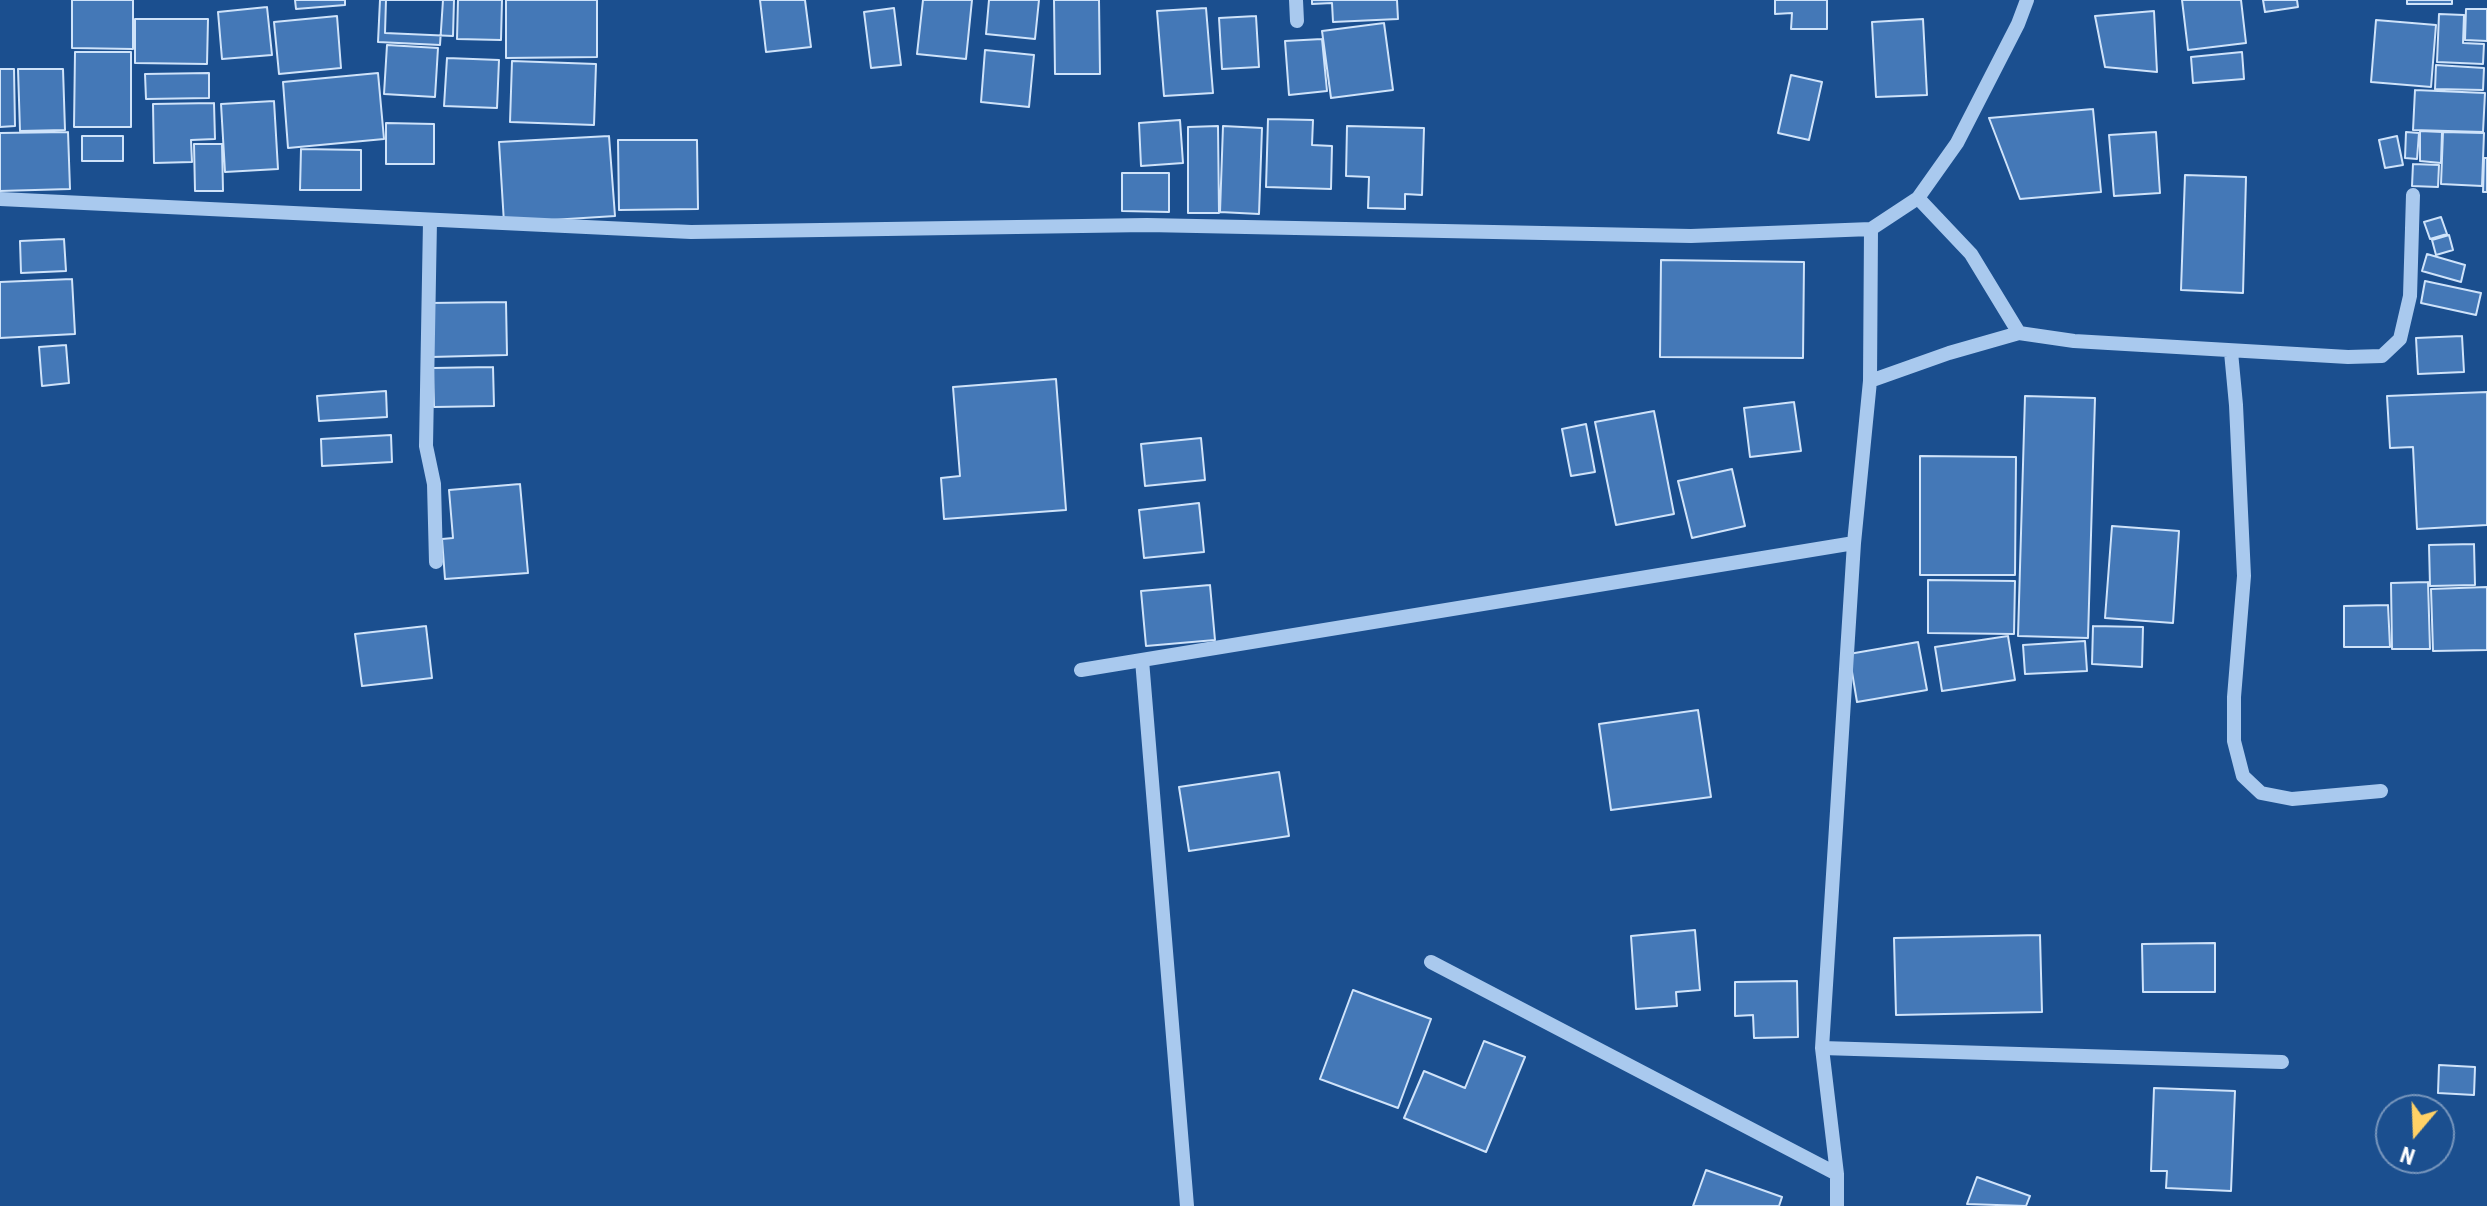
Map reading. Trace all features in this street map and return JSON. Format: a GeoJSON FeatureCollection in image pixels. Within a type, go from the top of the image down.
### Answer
{"type":"FeatureCollection","features":[{"type":"Feature","properties":{"kind":"street"},"geometry":{"type":"LineString","coordinates":[[1296,0],[1297,21]]}},
{"type":"Feature","properties":{"kind":"street"},"geometry":{"type":"LineString","coordinates":[[0,199],[691,232],[1147,225],[1691,236],[1871,229],[1918,198],[1957,143],[2018,24],[2027,0]]}},
{"type":"Feature","properties":{"kind":"street"},"geometry":{"type":"LineString","coordinates":[[1870,381],[1949,353],[2019,333],[2074,341],[2231,352],[2382,356],[2400,339],[2410,296],[2413,195]]}},
{"type":"Feature","properties":{"kind":"street"},"geometry":{"type":"LineString","coordinates":[[1918,198],[1971,254],[2019,333]]}},
{"type":"Feature","properties":{"kind":"street"},"geometry":{"type":"LineString","coordinates":[[430,221],[426,446],[434,484],[436,562]]}},
{"type":"Feature","properties":{"kind":"street"},"geometry":{"type":"LineString","coordinates":[[1837,1206],[1837,1174],[1822,1048],[1854,543],[1870,381],[1871,229]]}},
{"type":"Feature","properties":{"kind":"street"},"geometry":{"type":"LineString","coordinates":[[2231,352],[2244,576],[2234,697],[2234,741],[2243,776],[2261,793],[2292,799],[2381,791]]}},
{"type":"Feature","properties":{"kind":"street"},"geometry":{"type":"LineString","coordinates":[[1081,670],[1854,543]]}},
{"type":"Feature","properties":{"kind":"street"},"geometry":{"type":"LineString","coordinates":[[1142,660],[1187,1206]]}},
{"type":"Feature","properties":{"kind":"street"},"geometry":{"type":"LineString","coordinates":[[1431,962],[1837,1174]]}},
{"type":"Feature","properties":{"kind":"street"},"geometry":{"type":"LineString","coordinates":[[1822,1048],[2282,1062]]}},
{"type":"Feature","properties":{"kind":"building"},"geometry":{"type":"Polygon","coordinates":[[[72,0],[133,0],[133,49],[72,48],[72,0]]]}},
{"type":"Feature","properties":{"kind":"building"},"geometry":{"type":"Polygon","coordinates":[[[295,0],[345,0],[345,5],[296,9],[295,0]]]}},
{"type":"Feature","properties":{"kind":"building"},"geometry":{"type":"Polygon","coordinates":[[[380,0],[443,0],[440,45],[378,42],[380,0]]]}},
{"type":"Feature","properties":{"kind":"building"},"geometry":{"type":"Polygon","coordinates":[[[386,0],[454,0],[453,36],[385,33],[386,0]]]}},
{"type":"Feature","properties":{"kind":"building"},"geometry":{"type":"Polygon","coordinates":[[[458,0],[502,0],[501,40],[457,39],[458,0]]]}},
{"type":"Feature","properties":{"kind":"building"},"geometry":{"type":"Polygon","coordinates":[[[506,0],[597,0],[597,57],[506,58],[506,0]]]}},
{"type":"Feature","properties":{"kind":"building"},"geometry":{"type":"Polygon","coordinates":[[[760,0],[805,0],[811,47],[766,52],[760,0]]]}},
{"type":"Feature","properties":{"kind":"building"},"geometry":{"type":"Polygon","coordinates":[[[923,0],[972,0],[966,59],[917,54],[923,0]]]}},
{"type":"Feature","properties":{"kind":"building"},"geometry":{"type":"Polygon","coordinates":[[[989,0],[1039,0],[1035,39],[986,34],[989,0]]]}},
{"type":"Feature","properties":{"kind":"building"},"geometry":{"type":"Polygon","coordinates":[[[1054,0],[1099,0],[1100,74],[1055,74],[1054,0]]]}},
{"type":"Feature","properties":{"kind":"building"},"geometry":{"type":"Polygon","coordinates":[[[1312,0],[1397,0],[1398,19],[1333,22],[1332,3],[1312,4],[1312,0]]]}},
{"type":"Feature","properties":{"kind":"building"},"geometry":{"type":"Polygon","coordinates":[[[1775,0],[1827,0],[1827,29],[1791,29],[1792,13],[1775,14],[1775,0]]]}},
{"type":"Feature","properties":{"kind":"building"},"geometry":{"type":"Polygon","coordinates":[[[2182,0],[2241,0],[2246,43],[2188,50],[2182,0]]]}},
{"type":"Feature","properties":{"kind":"building"},"geometry":{"type":"Polygon","coordinates":[[[2263,0],[2297,0],[2298,7],[2265,12],[2263,0]]]}},
{"type":"Feature","properties":{"kind":"building"},"geometry":{"type":"Polygon","coordinates":[[[2407,0],[2452,0],[2452,4],[2407,4],[2407,0]]]}},
{"type":"Feature","properties":{"kind":"building"},"geometry":{"type":"Polygon","coordinates":[[[267,7],[272,55],[222,59],[218,12],[267,7]]]}},
{"type":"Feature","properties":{"kind":"building"},"geometry":{"type":"Polygon","coordinates":[[[894,8],[901,65],[871,68],[864,12],[894,8]]]}},
{"type":"Feature","properties":{"kind":"building"},"geometry":{"type":"Polygon","coordinates":[[[1206,8],[1213,93],[1164,96],[1157,11],[1206,8]]]}},
{"type":"Feature","properties":{"kind":"building"},"geometry":{"type":"Polygon","coordinates":[[[2466,9],[2487,9],[2487,41],[2465,40],[2466,9]]]}},
{"type":"Feature","properties":{"kind":"building"},"geometry":{"type":"Polygon","coordinates":[[[2154,11],[2157,72],[2105,67],[2095,16],[2154,11]]]}},
{"type":"Feature","properties":{"kind":"building"},"geometry":{"type":"Polygon","coordinates":[[[2439,14],[2464,15],[2463,43],[2484,44],[2483,64],[2437,62],[2439,14]]]}},
{"type":"Feature","properties":{"kind":"building"},"geometry":{"type":"Polygon","coordinates":[[[337,16],[341,68],[279,74],[274,22],[337,16]]]}},
{"type":"Feature","properties":{"kind":"building"},"geometry":{"type":"Polygon","coordinates":[[[1256,16],[1259,67],[1222,69],[1219,18],[1256,16]]]}},
{"type":"Feature","properties":{"kind":"building"},"geometry":{"type":"Polygon","coordinates":[[[135,19],[208,19],[207,64],[135,63],[135,19]]]}},
{"type":"Feature","properties":{"kind":"building"},"geometry":{"type":"Polygon","coordinates":[[[1923,19],[1927,95],[1876,97],[1872,22],[1923,19]]]}},
{"type":"Feature","properties":{"kind":"building"},"geometry":{"type":"Polygon","coordinates":[[[2376,20],[2436,25],[2431,87],[2371,82],[2376,20]]]}},
{"type":"Feature","properties":{"kind":"building"},"geometry":{"type":"Polygon","coordinates":[[[1384,23],[1393,90],[1331,98],[1322,31],[1384,23]]]}},
{"type":"Feature","properties":{"kind":"building"},"geometry":{"type":"Polygon","coordinates":[[[1322,39],[1327,91],[1289,95],[1285,41],[1322,39]]]}},
{"type":"Feature","properties":{"kind":"building"},"geometry":{"type":"Polygon","coordinates":[[[387,45],[438,48],[435,97],[384,94],[387,45]]]}},
{"type":"Feature","properties":{"kind":"building"},"geometry":{"type":"Polygon","coordinates":[[[985,50],[1034,55],[1029,107],[981,102],[985,50]]]}},
{"type":"Feature","properties":{"kind":"building"},"geometry":{"type":"Polygon","coordinates":[[[75,52],[131,52],[131,127],[74,127],[75,52]]]}},
{"type":"Feature","properties":{"kind":"building"},"geometry":{"type":"Polygon","coordinates":[[[2242,52],[2244,79],[2193,83],[2191,57],[2242,52]]]}},
{"type":"Feature","properties":{"kind":"building"},"geometry":{"type":"Polygon","coordinates":[[[447,58],[499,60],[497,108],[444,106],[447,58]]]}},
{"type":"Feature","properties":{"kind":"building"},"geometry":{"type":"Polygon","coordinates":[[[512,61],[596,64],[594,125],[510,122],[512,61]]]}},
{"type":"Feature","properties":{"kind":"building"},"geometry":{"type":"Polygon","coordinates":[[[2436,65],[2484,68],[2483,90],[2435,89],[2436,65]]]}},
{"type":"Feature","properties":{"kind":"building"},"geometry":{"type":"Polygon","coordinates":[[[0,69],[14,69],[15,126],[0,127],[0,69]]]}},
{"type":"Feature","properties":{"kind":"building"},"geometry":{"type":"Polygon","coordinates":[[[18,69],[63,69],[65,130],[20,131],[18,69]]]}},
{"type":"Feature","properties":{"kind":"building"},"geometry":{"type":"Polygon","coordinates":[[[209,73],[209,98],[146,99],[145,74],[209,73]]]}},
{"type":"Feature","properties":{"kind":"building"},"geometry":{"type":"Polygon","coordinates":[[[378,73],[384,139],[288,148],[283,82],[378,73]]]}},
{"type":"Feature","properties":{"kind":"building"},"geometry":{"type":"Polygon","coordinates":[[[1791,75],[1822,82],[1809,140],[1778,133],[1791,75]]]}},
{"type":"Feature","properties":{"kind":"building"},"geometry":{"type":"Polygon","coordinates":[[[2415,90],[2485,93],[2483,132],[2413,130],[2415,90]]]}},
{"type":"Feature","properties":{"kind":"building"},"geometry":{"type":"Polygon","coordinates":[[[274,101],[278,169],[225,172],[221,104],[274,101]]]}},
{"type":"Feature","properties":{"kind":"building"},"geometry":{"type":"Polygon","coordinates":[[[214,103],[215,139],[191,140],[192,162],[154,163],[153,104],[214,103]]]}},
{"type":"Feature","properties":{"kind":"building"},"geometry":{"type":"Polygon","coordinates":[[[2093,109],[2101,192],[2020,199],[1989,118],[2093,109]]]}},
{"type":"Feature","properties":{"kind":"building"},"geometry":{"type":"Polygon","coordinates":[[[1268,119],[1313,120],[1312,145],[1332,146],[1331,189],[1266,187],[1268,119]]]}},
{"type":"Feature","properties":{"kind":"building"},"geometry":{"type":"Polygon","coordinates":[[[1180,120],[1183,163],[1141,166],[1139,123],[1180,120]]]}},
{"type":"Feature","properties":{"kind":"building"},"geometry":{"type":"Polygon","coordinates":[[[386,123],[434,124],[434,164],[386,164],[386,123]]]}},
{"type":"Feature","properties":{"kind":"building"},"geometry":{"type":"Polygon","coordinates":[[[1218,126],[1219,213],[1188,213],[1188,127],[1218,126]]]}},
{"type":"Feature","properties":{"kind":"building"},"geometry":{"type":"Polygon","coordinates":[[[1223,126],[1262,128],[1259,214],[1220,212],[1223,126]]]}},
{"type":"Feature","properties":{"kind":"building"},"geometry":{"type":"Polygon","coordinates":[[[1347,126],[1424,128],[1422,195],[1405,194],[1405,209],[1368,208],[1369,177],[1346,176],[1347,126]]]}},
{"type":"Feature","properties":{"kind":"building"},"geometry":{"type":"Polygon","coordinates":[[[2420,131],[2442,132],[2441,163],[2420,161],[2420,131]]]}},
{"type":"Feature","properties":{"kind":"building"},"geometry":{"type":"Polygon","coordinates":[[[68,132],[70,189],[0,191],[0,133],[68,132]]]}},
{"type":"Feature","properties":{"kind":"building"},"geometry":{"type":"Polygon","coordinates":[[[2156,132],[2160,193],[2114,196],[2109,135],[2156,132]]]}},
{"type":"Feature","properties":{"kind":"building"},"geometry":{"type":"Polygon","coordinates":[[[2406,132],[2419,133],[2417,159],[2405,158],[2406,132]]]}},
{"type":"Feature","properties":{"kind":"building"},"geometry":{"type":"Polygon","coordinates":[[[2443,132],[2484,133],[2482,186],[2441,184],[2443,132]]]}},
{"type":"Feature","properties":{"kind":"building"},"geometry":{"type":"Polygon","coordinates":[[[82,136],[123,136],[123,161],[82,161],[82,136]]]}},
{"type":"Feature","properties":{"kind":"building"},"geometry":{"type":"Polygon","coordinates":[[[609,136],[615,216],[504,223],[499,142],[609,136]]]}},
{"type":"Feature","properties":{"kind":"building"},"geometry":{"type":"Polygon","coordinates":[[[2397,136],[2403,165],[2385,168],[2379,140],[2397,136]]]}},
{"type":"Feature","properties":{"kind":"building"},"geometry":{"type":"Polygon","coordinates":[[[618,140],[697,140],[698,209],[619,210],[618,140]]]}},
{"type":"Feature","properties":{"kind":"building"},"geometry":{"type":"Polygon","coordinates":[[[194,144],[222,144],[223,191],[195,191],[194,144]]]}},
{"type":"Feature","properties":{"kind":"building"},"geometry":{"type":"Polygon","coordinates":[[[301,149],[361,150],[361,190],[300,190],[301,149]]]}},
{"type":"Feature","properties":{"kind":"building"},"geometry":{"type":"Polygon","coordinates":[[[2484,158],[2487,158],[2487,192],[2483,192],[2484,158]]]}},
{"type":"Feature","properties":{"kind":"building"},"geometry":{"type":"Polygon","coordinates":[[[2413,164],[2439,165],[2438,187],[2412,186],[2413,164]]]}},
{"type":"Feature","properties":{"kind":"building"},"geometry":{"type":"Polygon","coordinates":[[[1122,173],[1169,173],[1169,212],[1122,211],[1122,173]]]}},
{"type":"Feature","properties":{"kind":"building"},"geometry":{"type":"Polygon","coordinates":[[[2185,175],[2246,177],[2243,293],[2181,290],[2185,175]]]}},
{"type":"Feature","properties":{"kind":"building"},"geometry":{"type":"Polygon","coordinates":[[[2441,217],[2447,234],[2430,239],[2424,222],[2441,217]]]}},
{"type":"Feature","properties":{"kind":"building"},"geometry":{"type":"Polygon","coordinates":[[[2449,235],[2453,250],[2436,255],[2432,240],[2449,235]]]}},
{"type":"Feature","properties":{"kind":"building"},"geometry":{"type":"Polygon","coordinates":[[[64,239],[66,271],[21,273],[20,241],[64,239]]]}},
{"type":"Feature","properties":{"kind":"building"},"geometry":{"type":"Polygon","coordinates":[[[2427,254],[2465,265],[2461,282],[2422,271],[2427,254]]]}},
{"type":"Feature","properties":{"kind":"building"},"geometry":{"type":"Polygon","coordinates":[[[1661,260],[1804,262],[1803,358],[1660,357],[1661,260]]]}},
{"type":"Feature","properties":{"kind":"building"},"geometry":{"type":"Polygon","coordinates":[[[72,279],[75,334],[0,338],[0,282],[72,279]]]}},
{"type":"Feature","properties":{"kind":"building"},"geometry":{"type":"Polygon","coordinates":[[[2425,281],[2481,293],[2476,315],[2421,303],[2425,281]]]}},
{"type":"Feature","properties":{"kind":"building"},"geometry":{"type":"Polygon","coordinates":[[[506,302],[507,355],[431,357],[429,303],[506,302]]]}},
{"type":"Feature","properties":{"kind":"building"},"geometry":{"type":"Polygon","coordinates":[[[2462,336],[2464,372],[2418,374],[2416,338],[2462,336]]]}},
{"type":"Feature","properties":{"kind":"building"},"geometry":{"type":"Polygon","coordinates":[[[66,345],[69,383],[42,386],[39,347],[66,345]]]}},
{"type":"Feature","properties":{"kind":"building"},"geometry":{"type":"Polygon","coordinates":[[[493,367],[494,406],[434,407],[433,368],[493,367]]]}},
{"type":"Feature","properties":{"kind":"building"},"geometry":{"type":"Polygon","coordinates":[[[1056,379],[1066,510],[944,519],[941,478],[960,476],[953,387],[1056,379]]]}},
{"type":"Feature","properties":{"kind":"building"},"geometry":{"type":"Polygon","coordinates":[[[386,391],[387,417],[319,421],[317,396],[386,391]]]}},
{"type":"Feature","properties":{"kind":"building"},"geometry":{"type":"Polygon","coordinates":[[[2487,392],[2487,525],[2417,529],[2413,447],[2390,448],[2387,396],[2487,392]]]}},
{"type":"Feature","properties":{"kind":"building"},"geometry":{"type":"Polygon","coordinates":[[[2025,396],[2095,398],[2088,638],[2018,636],[2025,396]]]}},
{"type":"Feature","properties":{"kind":"building"},"geometry":{"type":"Polygon","coordinates":[[[1794,402],[1801,451],[1750,457],[1744,408],[1794,402]]]}},
{"type":"Feature","properties":{"kind":"building"},"geometry":{"type":"Polygon","coordinates":[[[1654,411],[1674,514],[1616,525],[1595,422],[1654,411]]]}},
{"type":"Feature","properties":{"kind":"building"},"geometry":{"type":"Polygon","coordinates":[[[1586,424],[1595,472],[1571,476],[1562,429],[1586,424]]]}},
{"type":"Feature","properties":{"kind":"building"},"geometry":{"type":"Polygon","coordinates":[[[391,435],[392,462],[322,466],[321,439],[391,435]]]}},
{"type":"Feature","properties":{"kind":"building"},"geometry":{"type":"Polygon","coordinates":[[[1201,438],[1205,480],[1145,486],[1141,444],[1201,438]]]}},
{"type":"Feature","properties":{"kind":"building"},"geometry":{"type":"Polygon","coordinates":[[[1920,456],[2016,457],[2015,575],[1920,575],[1920,456]]]}},
{"type":"Feature","properties":{"kind":"building"},"geometry":{"type":"Polygon","coordinates":[[[1732,469],[1745,526],[1692,538],[1678,481],[1732,469]]]}},
{"type":"Feature","properties":{"kind":"building"},"geometry":{"type":"Polygon","coordinates":[[[520,484],[528,573],[445,579],[442,539],[453,538],[449,490],[520,484]]]}},
{"type":"Feature","properties":{"kind":"building"},"geometry":{"type":"Polygon","coordinates":[[[1199,503],[1204,552],[1144,558],[1139,510],[1199,503]]]}},
{"type":"Feature","properties":{"kind":"building"},"geometry":{"type":"Polygon","coordinates":[[[2112,526],[2179,531],[2173,623],[2105,618],[2112,526]]]}},
{"type":"Feature","properties":{"kind":"building"},"geometry":{"type":"Polygon","coordinates":[[[2474,544],[2475,585],[2430,586],[2429,545],[2474,544]]]}},
{"type":"Feature","properties":{"kind":"building"},"geometry":{"type":"Polygon","coordinates":[[[1928,580],[2015,581],[2014,634],[1928,633],[1928,580]]]}},
{"type":"Feature","properties":{"kind":"building"},"geometry":{"type":"Polygon","coordinates":[[[2428,582],[2430,649],[2392,649],[2391,583],[2428,582]]]}},
{"type":"Feature","properties":{"kind":"building"},"geometry":{"type":"Polygon","coordinates":[[[1210,585],[1215,640],[1146,646],[1141,591],[1210,585]]]}},
{"type":"Feature","properties":{"kind":"building"},"geometry":{"type":"Polygon","coordinates":[[[2487,587],[2487,650],[2433,651],[2431,589],[2487,587]]]}},
{"type":"Feature","properties":{"kind":"building"},"geometry":{"type":"Polygon","coordinates":[[[2388,605],[2390,647],[2344,647],[2344,606],[2388,605]]]}},
{"type":"Feature","properties":{"kind":"building"},"geometry":{"type":"Polygon","coordinates":[[[426,626],[432,678],[362,686],[355,634],[426,626]]]}},
{"type":"Feature","properties":{"kind":"building"},"geometry":{"type":"Polygon","coordinates":[[[2093,626],[2143,627],[2142,667],[2092,664],[2093,626]]]}},
{"type":"Feature","properties":{"kind":"building"},"geometry":{"type":"Polygon","coordinates":[[[2008,636],[2015,680],[1942,691],[1935,647],[2008,636]]]}},
{"type":"Feature","properties":{"kind":"building"},"geometry":{"type":"Polygon","coordinates":[[[2085,641],[2087,671],[2025,674],[2023,645],[2085,641]]]}},
{"type":"Feature","properties":{"kind":"building"},"geometry":{"type":"Polygon","coordinates":[[[1918,642],[1927,690],[1857,702],[1849,654],[1918,642]]]}},
{"type":"Feature","properties":{"kind":"building"},"geometry":{"type":"Polygon","coordinates":[[[1698,710],[1711,797],[1611,810],[1599,724],[1698,710]]]}},
{"type":"Feature","properties":{"kind":"building"},"geometry":{"type":"Polygon","coordinates":[[[1279,772],[1289,836],[1189,851],[1179,787],[1279,772]]]}},
{"type":"Feature","properties":{"kind":"building"},"geometry":{"type":"Polygon","coordinates":[[[1695,930],[1700,990],[1676,992],[1677,1006],[1636,1009],[1631,936],[1695,930]]]}},
{"type":"Feature","properties":{"kind":"building"},"geometry":{"type":"Polygon","coordinates":[[[2040,935],[2042,1012],[1896,1015],[1894,938],[2040,935]]]}},
{"type":"Feature","properties":{"kind":"building"},"geometry":{"type":"Polygon","coordinates":[[[2215,943],[2215,992],[2143,992],[2142,944],[2215,943]]]}},
{"type":"Feature","properties":{"kind":"building"},"geometry":{"type":"Polygon","coordinates":[[[1797,981],[1798,1037],[1754,1038],[1753,1015],[1735,1016],[1735,982],[1797,981]]]}},
{"type":"Feature","properties":{"kind":"building"},"geometry":{"type":"Polygon","coordinates":[[[1353,990],[1431,1019],[1398,1108],[1320,1079],[1353,990]]]}},
{"type":"Feature","properties":{"kind":"building"},"geometry":{"type":"Polygon","coordinates":[[[1484,1041],[1525,1057],[1486,1152],[1404,1118],[1424,1071],[1465,1088],[1484,1041]]]}},
{"type":"Feature","properties":{"kind":"building"},"geometry":{"type":"Polygon","coordinates":[[[2439,1065],[2475,1067],[2474,1095],[2438,1093],[2439,1065]]]}},
{"type":"Feature","properties":{"kind":"building"},"geometry":{"type":"Polygon","coordinates":[[[2154,1088],[2235,1091],[2231,1191],[2166,1188],[2167,1171],[2151,1171],[2154,1088]]]}},
{"type":"Feature","properties":{"kind":"building"},"geometry":{"type":"Polygon","coordinates":[[[1706,1170],[1782,1197],[1779,1206],[1693,1206],[1706,1170]]]}},
{"type":"Feature","properties":{"kind":"building"},"geometry":{"type":"Polygon","coordinates":[[[1977,1177],[2030,1196],[2026,1206],[1967,1204],[1977,1177]]]}}]}
